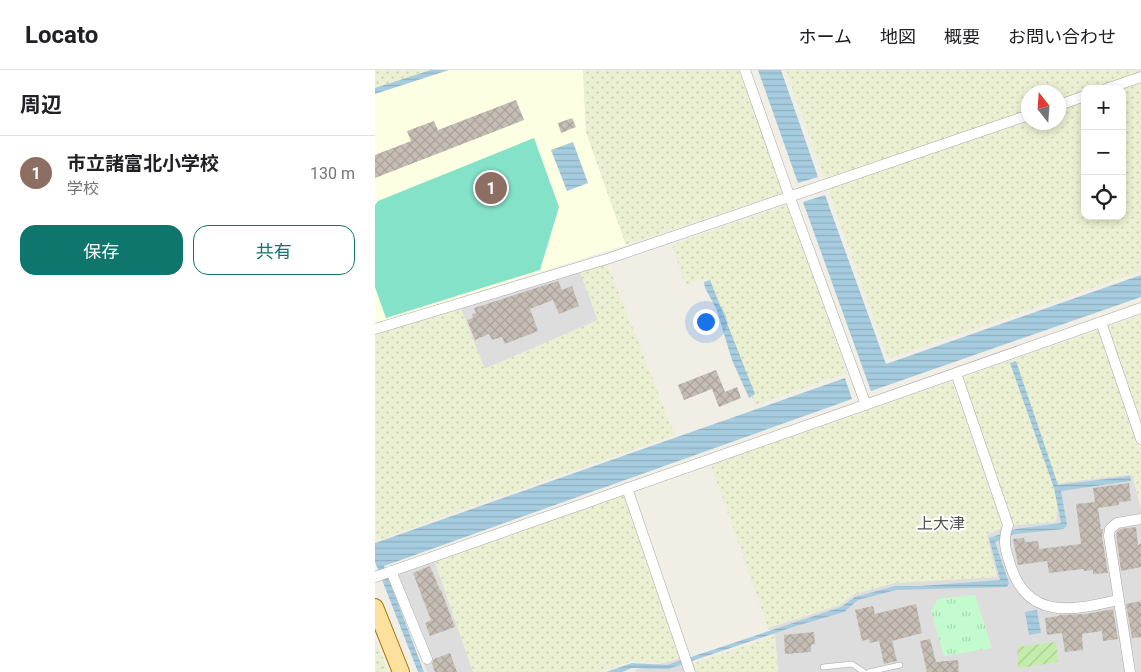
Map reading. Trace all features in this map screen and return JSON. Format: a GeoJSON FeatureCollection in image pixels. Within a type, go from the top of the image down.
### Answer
{"type":"FeatureCollection","features":[{"type":"Feature","properties":{"kind":"main road"},"geometry":{"type":"LineString","coordinates":[[376,612],[401,672]]}},
{"type":"Feature","properties":{"kind":"street"},"geometry":{"type":"LineString","coordinates":[[745,70],[866,405]]}},
{"type":"Feature","properties":{"kind":"street"},"geometry":{"type":"LineString","coordinates":[[1118,85],[1141,77]]}},
{"type":"Feature","properties":{"kind":"street"},"geometry":{"type":"LineString","coordinates":[[1066,103],[1081,97]]}},
{"type":"Feature","properties":{"kind":"street"},"geometry":{"type":"LineString","coordinates":[[377,327],[610,258],[1021,119]]}},
{"type":"Feature","properties":{"kind":"street"},"geometry":{"type":"LineString","coordinates":[[376,576],[1141,308]]}},
{"type":"Feature","properties":{"kind":"street"},"geometry":{"type":"LineString","coordinates":[[1101,322],[1141,438]]}},
{"type":"Feature","properties":{"kind":"street"},"geometry":{"type":"LineString","coordinates":[[956,373],[1007,525],[1004,542],[1014,576],[1025,592],[1040,604],[1058,609],[1081,608],[1118,600]]}},
{"type":"Feature","properties":{"kind":"street"},"geometry":{"type":"LineString","coordinates":[[627,488],[688,664]]}},
{"type":"Feature","properties":{"kind":"street"},"geometry":{"type":"LineString","coordinates":[[1130,672],[1109,536],[1110,529],[1117,523],[1141,519]]}},
{"type":"Feature","properties":{"kind":"street"},"geometry":{"type":"LineString","coordinates":[[390,572],[427,659]]}},
{"type":"Feature","properties":{"kind":"lane"},"geometry":{"type":"LineString","coordinates":[[823,667],[852,664],[864,672]]}},
{"type":"Feature","properties":{"kind":"lane"},"geometry":{"type":"LineString","coordinates":[[869,672],[900,665]]}},
{"type":"Feature","properties":{"kind":"shaded area"},"geometry":{"type":"Polygon","coordinates":[[[375,70],[441,70],[375,92],[375,70]]]}},
{"type":"Feature","properties":{"kind":"shaded area"},"geometry":{"type":"Polygon","coordinates":[[[441,70],[583,70],[586,132],[626,245],[375,324],[375,92],[441,70]]]}},
{"type":"Feature","properties":{"kind":"shaded area"},"geometry":{"type":"Polygon","coordinates":[[[583,70],[741,70],[784,193],[626,245],[586,132],[583,70]]]}},
{"type":"Feature","properties":{"kind":"shaded area"},"geometry":{"type":"Polygon","coordinates":[[[786,70],[1141,70],[1141,271],[888,359],[786,70]]]}},
{"type":"Feature","properties":{"kind":"shaded area"},"geometry":{"type":"Polygon","coordinates":[[[788,204],[847,373],[755,405],[706,278],[685,285],[672,245],[788,204]]]}},
{"type":"Feature","properties":{"kind":"shaded area"},"geometry":{"type":"Polygon","coordinates":[[[607,263],[675,435],[375,541],[375,335],[461,309],[485,369],[598,320],[580,272],[607,263]]]}},
{"type":"Feature","properties":{"kind":"shaded area"},"geometry":{"type":"Polygon","coordinates":[[[580,272],[598,320],[484,369],[461,309],[580,272]]]}},
{"type":"Feature","properties":{"kind":"shaded area"},"geometry":{"type":"Polygon","coordinates":[[[1141,315],[1141,423],[1108,327],[1141,315]]]}},
{"type":"Feature","properties":{"kind":"shaded area"},"geometry":{"type":"Polygon","coordinates":[[[1098,330],[1141,452],[1141,509],[1132,474],[1060,483],[1056,522],[1011,525],[963,377],[1098,330]]]}},
{"type":"Feature","properties":{"kind":"shaded area"},"geometry":{"type":"Polygon","coordinates":[[[952,381],[1003,527],[987,535],[997,577],[894,583],[855,594],[840,605],[768,628],[711,465],[952,381]]]}},
{"type":"Feature","properties":{"kind":"shaded area"},"geometry":{"type":"Polygon","coordinates":[[[1132,474],[1141,509],[1141,672],[778,672],[775,636],[768,628],[840,605],[854,594],[894,583],[997,577],[986,535],[1011,525],[1056,522],[1059,483],[1132,474]]]}},
{"type":"Feature","properties":{"kind":"shaded area"},"geometry":{"type":"Polygon","coordinates":[[[624,495],[681,658],[666,663],[632,661],[599,672],[473,672],[435,562],[624,495]]]}},
{"type":"Feature","properties":{"kind":"shaded area"},"geometry":{"type":"Polygon","coordinates":[[[435,562],[473,672],[427,672],[390,577],[435,562]]]}},
{"type":"Feature","properties":{"kind":"shaded area"},"geometry":{"type":"Polygon","coordinates":[[[775,636],[778,672],[694,672],[691,664],[775,636]]]}},
{"type":"Feature","properties":{"kind":"shaded area"},"geometry":{"type":"Polygon","coordinates":[[[375,638],[388,672],[375,672],[375,638]]]}},
{"type":"Feature","properties":{"kind":"shaded area"},"geometry":{"type":"Polygon","coordinates":[[[681,658],[694,672],[636,672],[635,670],[681,658]]]}},
{"type":"Feature","properties":{"kind":"green space"},"geometry":{"type":"Polygon","coordinates":[[[534,138],[559,207],[540,270],[386,318],[375,287],[375,205],[378,201],[534,138]]]}},
{"type":"Feature","properties":{"kind":"green space"},"geometry":{"type":"Polygon","coordinates":[[[975,595],[992,648],[944,656],[931,611],[938,599],[975,595]]]}},
{"type":"Feature","properties":{"kind":"green space"},"geometry":{"type":"Polygon","coordinates":[[[1056,642],[1058,662],[1018,668],[1017,647],[1056,642]]]}},
{"type":"Feature","properties":{"kind":"water"},"geometry":{"type":"Polygon","coordinates":[[[431,70],[449,70],[375,94],[375,88],[431,70]]]}},
{"type":"Feature","properties":{"kind":"water"},"geometry":{"type":"Polygon","coordinates":[[[758,70],[781,70],[818,177],[798,183],[758,70]]]}},
{"type":"Feature","properties":{"kind":"water"},"geometry":{"type":"Polygon","coordinates":[[[573,142],[588,183],[567,191],[551,150],[573,142]]]}},
{"type":"Feature","properties":{"kind":"water"},"geometry":{"type":"Polygon","coordinates":[[[825,195],[886,364],[1141,275],[1141,297],[871,391],[803,202],[825,195]]]}},
{"type":"Feature","properties":{"kind":"water"},"geometry":{"type":"Polygon","coordinates":[[[710,280],[755,394],[749,398],[732,360],[716,308],[705,288],[704,282],[710,280]]]}},
{"type":"Feature","properties":{"kind":"water"},"geometry":{"type":"Polygon","coordinates":[[[1016,361],[1058,485],[1130,476],[1131,481],[1061,491],[1067,525],[1064,529],[1015,534],[995,542],[1009,583],[1007,587],[896,590],[858,600],[844,612],[668,669],[632,668],[622,672],[606,672],[632,663],[667,665],[841,607],[855,597],[895,586],[1000,580],[989,538],[1016,529],[1061,523],[1054,488],[1010,363],[1016,361]]]}},
{"type":"Feature","properties":{"kind":"water"},"geometry":{"type":"Polygon","coordinates":[[[845,378],[852,399],[384,566],[424,672],[418,672],[375,562],[375,543],[845,378]]]}},
{"type":"Feature","properties":{"kind":"water"},"geometry":{"type":"Polygon","coordinates":[[[1037,610],[1041,633],[1029,635],[1025,612],[1037,610]]]}},
{"type":"Feature","properties":{"kind":"building"},"geometry":{"type":"Polygon","coordinates":[[[516,100],[524,120],[375,178],[375,155],[411,141],[407,131],[434,121],[438,130],[516,100]]]}},
{"type":"Feature","properties":{"kind":"building"},"geometry":{"type":"Polygon","coordinates":[[[572,118],[576,127],[561,133],[558,123],[572,118]]]}},
{"type":"Feature","properties":{"kind":"building"},"geometry":{"type":"Polygon","coordinates":[[[558,281],[562,290],[572,286],[579,306],[559,314],[553,300],[530,309],[538,331],[505,344],[502,337],[492,340],[489,334],[475,340],[467,320],[473,318],[472,314],[476,313],[474,308],[558,281]]]}},
{"type":"Feature","properties":{"kind":"building"},"geometry":{"type":"Polygon","coordinates":[[[716,370],[725,392],[737,387],[741,398],[719,407],[712,389],[684,400],[678,385],[716,370]]]}},
{"type":"Feature","properties":{"kind":"building"},"geometry":{"type":"Polygon","coordinates":[[[1129,483],[1131,501],[1119,502],[1119,505],[1098,508],[1101,529],[1103,529],[1102,537],[1108,573],[1093,574],[1093,570],[1084,571],[1084,569],[1049,573],[1047,561],[1018,565],[1013,539],[1024,538],[1025,542],[1038,541],[1039,549],[1081,544],[1076,504],[1095,502],[1093,488],[1129,483]]]}},
{"type":"Feature","properties":{"kind":"building"},"geometry":{"type":"Polygon","coordinates":[[[1136,527],[1138,545],[1141,544],[1141,567],[1121,571],[1116,533],[1120,529],[1136,527]]]}},
{"type":"Feature","properties":{"kind":"building"},"geometry":{"type":"Polygon","coordinates":[[[430,566],[455,627],[430,636],[425,623],[431,620],[413,573],[430,566]]]}},
{"type":"Feature","properties":{"kind":"building"},"geometry":{"type":"Polygon","coordinates":[[[1141,601],[1141,637],[1132,638],[1126,604],[1141,601]]]}},
{"type":"Feature","properties":{"kind":"building"},"geometry":{"type":"Polygon","coordinates":[[[916,604],[922,633],[892,641],[897,661],[884,664],[879,641],[870,643],[869,639],[862,641],[855,610],[873,606],[875,614],[916,604]]]}},
{"type":"Feature","properties":{"kind":"building"},"geometry":{"type":"Polygon","coordinates":[[[1113,609],[1118,639],[1103,641],[1102,631],[1082,634],[1083,650],[1065,652],[1062,633],[1047,635],[1045,618],[1113,609]]]}},
{"type":"Feature","properties":{"kind":"building"},"geometry":{"type":"Polygon","coordinates":[[[814,632],[815,644],[811,645],[811,652],[785,654],[784,635],[814,632]]]}},
{"type":"Feature","properties":{"kind":"building"},"geometry":{"type":"Polygon","coordinates":[[[930,639],[936,662],[958,660],[959,672],[927,672],[920,641],[930,639]]]}},
{"type":"Feature","properties":{"kind":"building"},"geometry":{"type":"Polygon","coordinates":[[[450,653],[457,672],[435,672],[432,664],[434,659],[450,653]]]}},
{"type":"Feature","properties":{"kind":"place","name":"市立諸富北小学校"},"geometry":{"type":"Point","coordinates":[491,188]}},
{"type":"Feature","properties":{"kind":"district","name":"上大津"},"geometry":{"type":"Point","coordinates":[941,523]}}]}
